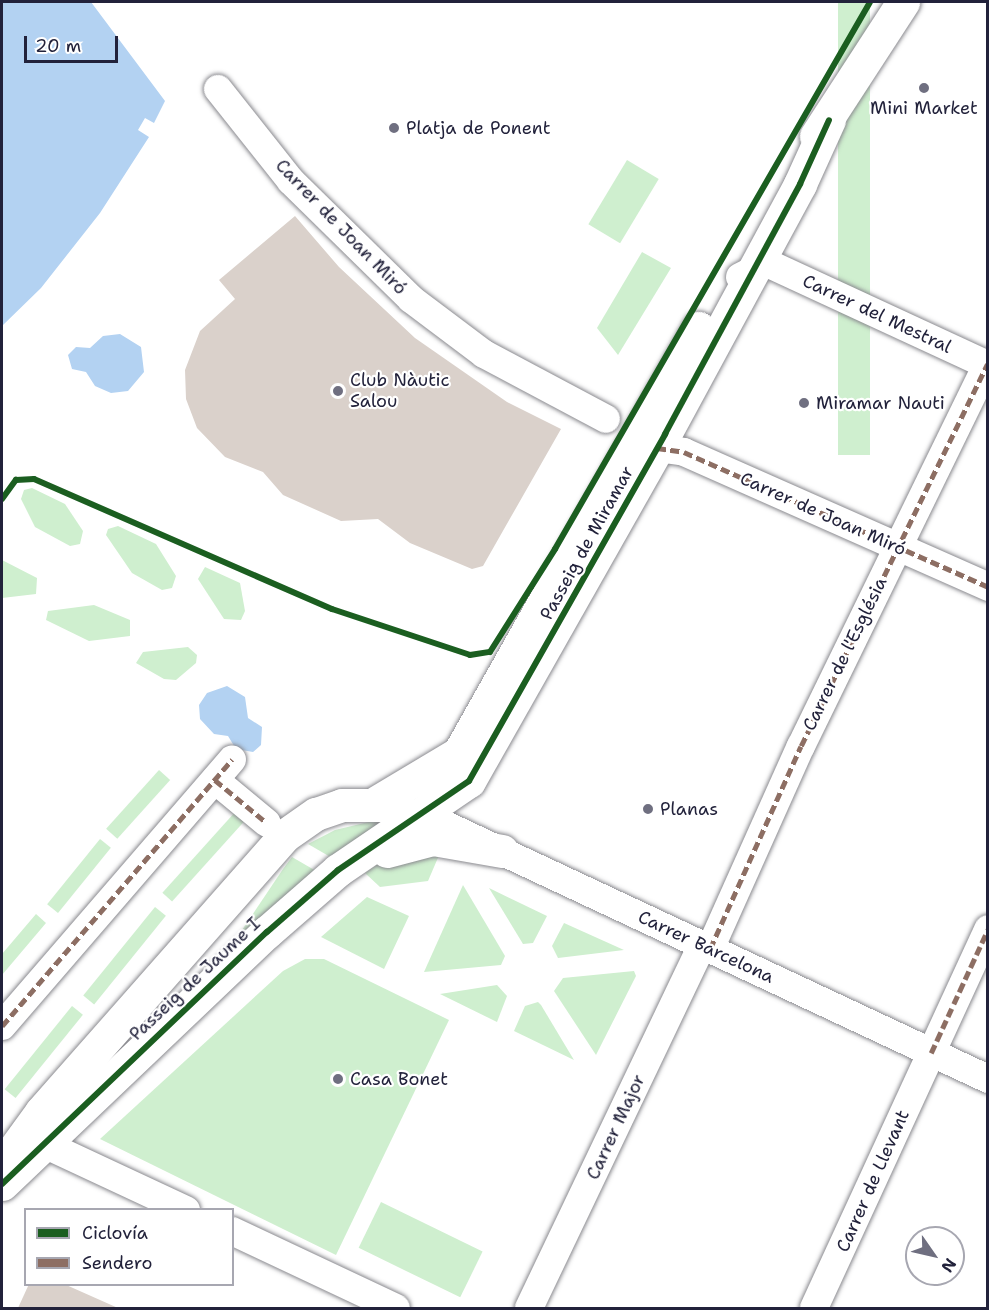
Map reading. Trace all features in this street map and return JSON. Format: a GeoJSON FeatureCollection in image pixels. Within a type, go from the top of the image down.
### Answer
{"type":"FeatureCollection","features":[{"type":"Feature","properties":{"kind":"street","name":"Passeig de Miramar"},"geometry":{"type":"LineString","coordinates":[[377,802],[459,753],[518,642],[779,184],[829,120],[903,2]]}},
{"type":"Feature","properties":{"kind":"street","name":"Carrer de Joan Miró"},"geometry":{"type":"LineString","coordinates":[[218,89],[291,181],[411,299],[484,354],[606,418]]}},
{"type":"Feature","properties":{"kind":"street","name":"Passeig de Miramar"},"geometry":{"type":"LineString","coordinates":[[424,815],[470,781],[761,266],[829,120]]}},
{"type":"Feature","properties":{"kind":"street","name":"Passeig de Miramar"},"geometry":{"type":"LineString","coordinates":[[668,380],[688,370],[741,275],[761,266]]}},
{"type":"Feature","properties":{"kind":"street","name":"Carrer del Mestral"},"geometry":{"type":"LineString","coordinates":[[761,266],[987,364]]}},
{"type":"Feature","properties":{"kind":"street","name":"Carrer de l'Església"},"geometry":{"type":"LineString","coordinates":[[706,947],[987,364]]}},
{"type":"Feature","properties":{"kind":"street","name":"Carrer de Joan Miró"},"geometry":{"type":"LineString","coordinates":[[657,448],[684,452],[987,587]]}},
{"type":"Feature","properties":{"kind":"street","name":"Passeig de Miramar"},"geometry":{"type":"LineString","coordinates":[[518,642],[543,627],[605,513],[632,494]]}},
{"type":"Feature","properties":{"kind":"street","name":"Passeig de Miramar"},"geometry":{"type":"LineString","coordinates":[[490,745],[494,708],[521,657],[518,642]]}},
{"type":"Feature","properties":{"kind":"street"},"geometry":{"type":"LineString","coordinates":[[2,1026],[224,770],[267,823]]}},
{"type":"Feature","properties":{"kind":"street","name":"Passeig de Jaume I"},"geometry":{"type":"LineString","coordinates":[[2,1167],[41,1112],[284,836],[316,814],[377,802],[424,815]]}},
{"type":"Feature","properties":{"kind":"street","name":"Carrer Barcelona"},"geometry":{"type":"LineString","coordinates":[[424,815],[987,1079]]}},
{"type":"Feature","properties":{"kind":"street","name":"Passeig de Jaume I"},"geometry":{"type":"LineString","coordinates":[[2,1184],[56,1139],[329,878],[424,815]]}},
{"type":"Feature","properties":{"kind":"street"},"geometry":{"type":"LineString","coordinates":[[184,1208],[56,1139],[390,848],[433,839],[502,851]]}},
{"type":"Feature","properties":{"kind":"street","name":"Passeig de Jaume I"},"geometry":{"type":"LineString","coordinates":[[56,1139],[47,1129],[58,1105],[165,1004],[218,939],[255,869]]}},
{"type":"Feature","properties":{"kind":"street","name":"Carrer de Llevant"},"geometry":{"type":"LineString","coordinates":[[814,1308],[987,929]]}},
{"type":"Feature","properties":{"kind":"street","name":"Carrer Major"},"geometry":{"type":"LineString","coordinates":[[529,1308],[706,947]]}},
{"type":"Feature","properties":{"kind":"street"},"geometry":{"type":"LineString","coordinates":[[234,1233],[396,1308]]}},
{"type":"Feature","properties":{"kind":"green space"},"geometry":{"type":"Polygon","coordinates":[[[838,2],[870,2],[870,455],[838,455],[838,2]]]}},
{"type":"Feature","properties":{"kind":"green space"},"geometry":{"type":"Polygon","coordinates":[[[627,160],[659,179],[620,243],[588,224],[627,160]]]}},
{"type":"Feature","properties":{"kind":"green space"},"geometry":{"type":"Polygon","coordinates":[[[642,252],[671,268],[618,355],[597,328],[642,252]]]}},
{"type":"Feature","properties":{"kind":"green space"},"geometry":{"type":"Polygon","coordinates":[[[32,488],[65,504],[83,531],[80,544],[70,546],[35,527],[21,499],[24,490],[32,488]]]}},
{"type":"Feature","properties":{"kind":"green space"},"geometry":{"type":"Polygon","coordinates":[[[118,526],[156,544],[176,576],[172,588],[162,590],[132,573],[106,535],[108,529],[118,526]]]}},
{"type":"Feature","properties":{"kind":"green space"},"geometry":{"type":"Polygon","coordinates":[[[2,560],[37,578],[36,594],[2,598],[2,560]]]}},
{"type":"Feature","properties":{"kind":"green space"},"geometry":{"type":"Polygon","coordinates":[[[205,567],[240,583],[245,611],[241,620],[224,619],[198,579],[205,567]]]}},
{"type":"Feature","properties":{"kind":"green space"},"geometry":{"type":"Polygon","coordinates":[[[94,605],[130,620],[130,636],[89,641],[46,620],[48,611],[94,605]]]}},
{"type":"Feature","properties":{"kind":"green space"},"geometry":{"type":"Polygon","coordinates":[[[188,647],[197,655],[196,663],[176,680],[164,679],[136,663],[143,652],[188,647]]]}},
{"type":"Feature","properties":{"kind":"green space"},"geometry":{"type":"Polygon","coordinates":[[[159,770],[170,780],[117,839],[106,829],[159,770]]]}},
{"type":"Feature","properties":{"kind":"green space"},"geometry":{"type":"Polygon","coordinates":[[[236,811],[246,820],[172,901],[162,893],[236,811]]]}},
{"type":"Feature","properties":{"kind":"green space"},"geometry":{"type":"Polygon","coordinates":[[[377,820],[389,820],[339,862],[308,844],[335,830],[377,820]]]}},
{"type":"Feature","properties":{"kind":"green space"},"geometry":{"type":"Polygon","coordinates":[[[100,839],[111,848],[58,913],[47,904],[100,839]]]}},
{"type":"Feature","properties":{"kind":"green space"},"geometry":{"type":"Polygon","coordinates":[[[443,846],[428,881],[380,887],[365,873],[385,859],[443,846]]]}},
{"type":"Feature","properties":{"kind":"green space"},"geometry":{"type":"Polygon","coordinates":[[[292,857],[323,875],[226,954],[283,869],[292,857]]]}},
{"type":"Feature","properties":{"kind":"green space"},"geometry":{"type":"Polygon","coordinates":[[[463,885],[505,956],[501,965],[424,972],[463,885]]]}},
{"type":"Feature","properties":{"kind":"green space"},"geometry":{"type":"Polygon","coordinates":[[[489,888],[547,916],[533,943],[523,944],[489,888]]]}},
{"type":"Feature","properties":{"kind":"green space"},"geometry":{"type":"Polygon","coordinates":[[[367,897],[409,916],[384,969],[321,937],[367,897]]]}},
{"type":"Feature","properties":{"kind":"green space"},"geometry":{"type":"Polygon","coordinates":[[[155,907],[166,916],[94,1004],[83,996],[155,907]]]}},
{"type":"Feature","properties":{"kind":"green space"},"geometry":{"type":"Polygon","coordinates":[[[36,914],[46,923],[2,975],[2,954],[36,914]]]}},
{"type":"Feature","properties":{"kind":"green space"},"geometry":{"type":"Polygon","coordinates":[[[564,923],[624,950],[558,958],[552,946],[564,923]]]}},
{"type":"Feature","properties":{"kind":"green space"},"geometry":{"type":"Polygon","coordinates":[[[305,959],[324,959],[449,1020],[336,1255],[100,1139],[283,971],[305,959]]]}},
{"type":"Feature","properties":{"kind":"green space"},"geometry":{"type":"Polygon","coordinates":[[[634,971],[636,976],[596,1055],[554,991],[563,978],[634,971]]]}},
{"type":"Feature","properties":{"kind":"green space"},"geometry":{"type":"Polygon","coordinates":[[[497,985],[507,996],[497,1022],[440,994],[497,985]]]}},
{"type":"Feature","properties":{"kind":"green space"},"geometry":{"type":"Polygon","coordinates":[[[538,1002],[574,1060],[514,1031],[525,1006],[538,1002]]]}},
{"type":"Feature","properties":{"kind":"green space"},"geometry":{"type":"Polygon","coordinates":[[[72,1006],[83,1015],[16,1098],[5,1089],[72,1006]]]}},
{"type":"Feature","properties":{"kind":"green space"},"geometry":{"type":"Polygon","coordinates":[[[381,1202],[483,1252],[460,1297],[359,1248],[381,1202]]]}},
{"type":"Feature","properties":{"kind":"water"},"geometry":{"type":"Polygon","coordinates":[[[2,2],[91,2],[165,101],[154,123],[145,118],[138,130],[149,137],[100,213],[41,288],[2,326],[2,2]]]}},
{"type":"Feature","properties":{"kind":"water"},"geometry":{"type":"Polygon","coordinates":[[[120,334],[141,347],[144,372],[128,391],[111,393],[95,386],[86,372],[72,369],[68,355],[76,347],[90,348],[103,336],[120,334]]]}},
{"type":"Feature","properties":{"kind":"water"},"geometry":{"type":"Polygon","coordinates":[[[227,686],[245,697],[248,718],[262,727],[261,745],[253,752],[236,749],[228,736],[214,734],[200,719],[199,705],[207,693],[227,686]]]}},
{"type":"Feature","properties":{"kind":"building","name":"Club Nàutic Salou"},"geometry":{"type":"Polygon","coordinates":[[[295,216],[339,267],[415,338],[507,402],[561,429],[483,566],[472,569],[410,543],[378,519],[341,521],[283,495],[263,472],[225,457],[197,428],[186,399],[185,370],[200,331],[235,299],[219,280],[295,216]]]}},
{"type":"Feature","properties":{"kind":"building"},"geometry":{"type":"Polygon","coordinates":[[[28,1286],[68,1286],[118,1308],[18,1308],[28,1286]]]}},
{"type":"Feature","properties":{"kind":"marked path"},"geometry":{"type":"LineString","coordinates":[[710,949],[801,746],[987,364]]}},
{"type":"Feature","properties":{"kind":"marked path"},"geometry":{"type":"LineString","coordinates":[[657,448],[684,452],[988,587]]}},
{"type":"Feature","properties":{"kind":"marked path"},"geometry":{"type":"LineString","coordinates":[[2,1026],[232,760]]}},
{"type":"Feature","properties":{"kind":"marked path"},"geometry":{"type":"LineString","coordinates":[[215,780],[267,823]]}},
{"type":"Feature","properties":{"kind":"marked path"},"geometry":{"type":"LineString","coordinates":[[931,1053],[988,929]]}},
{"type":"Feature","properties":{"kind":"cycle path"},"geometry":{"type":"LineString","coordinates":[[2,499],[16,480],[34,479],[332,609],[470,655],[490,652],[555,549],[870,2]]}},
{"type":"Feature","properties":{"kind":"cycle path"},"geometry":{"type":"LineString","coordinates":[[2,1184],[267,932],[338,870],[469,781],[665,434],[800,184],[829,120]]}},
{"type":"Feature","properties":{"kind":"place","name":"Mini Market"},"geometry":{"type":"Point","coordinates":[924,88]}},
{"type":"Feature","properties":{"kind":"place","name":"Platja de Ponent"},"geometry":{"type":"Point","coordinates":[394,128]}},
{"type":"Feature","properties":{"kind":"place","name":"Club Nàutic Salou"},"geometry":{"type":"Point","coordinates":[338,391]}},
{"type":"Feature","properties":{"kind":"place","name":"Miramar Nauti"},"geometry":{"type":"Point","coordinates":[804,403]}},
{"type":"Feature","properties":{"kind":"place","name":"Planas"},"geometry":{"type":"Point","coordinates":[648,809]}},
{"type":"Feature","properties":{"kind":"place","name":"Casa Bonet"},"geometry":{"type":"Point","coordinates":[338,1079]}}]}
